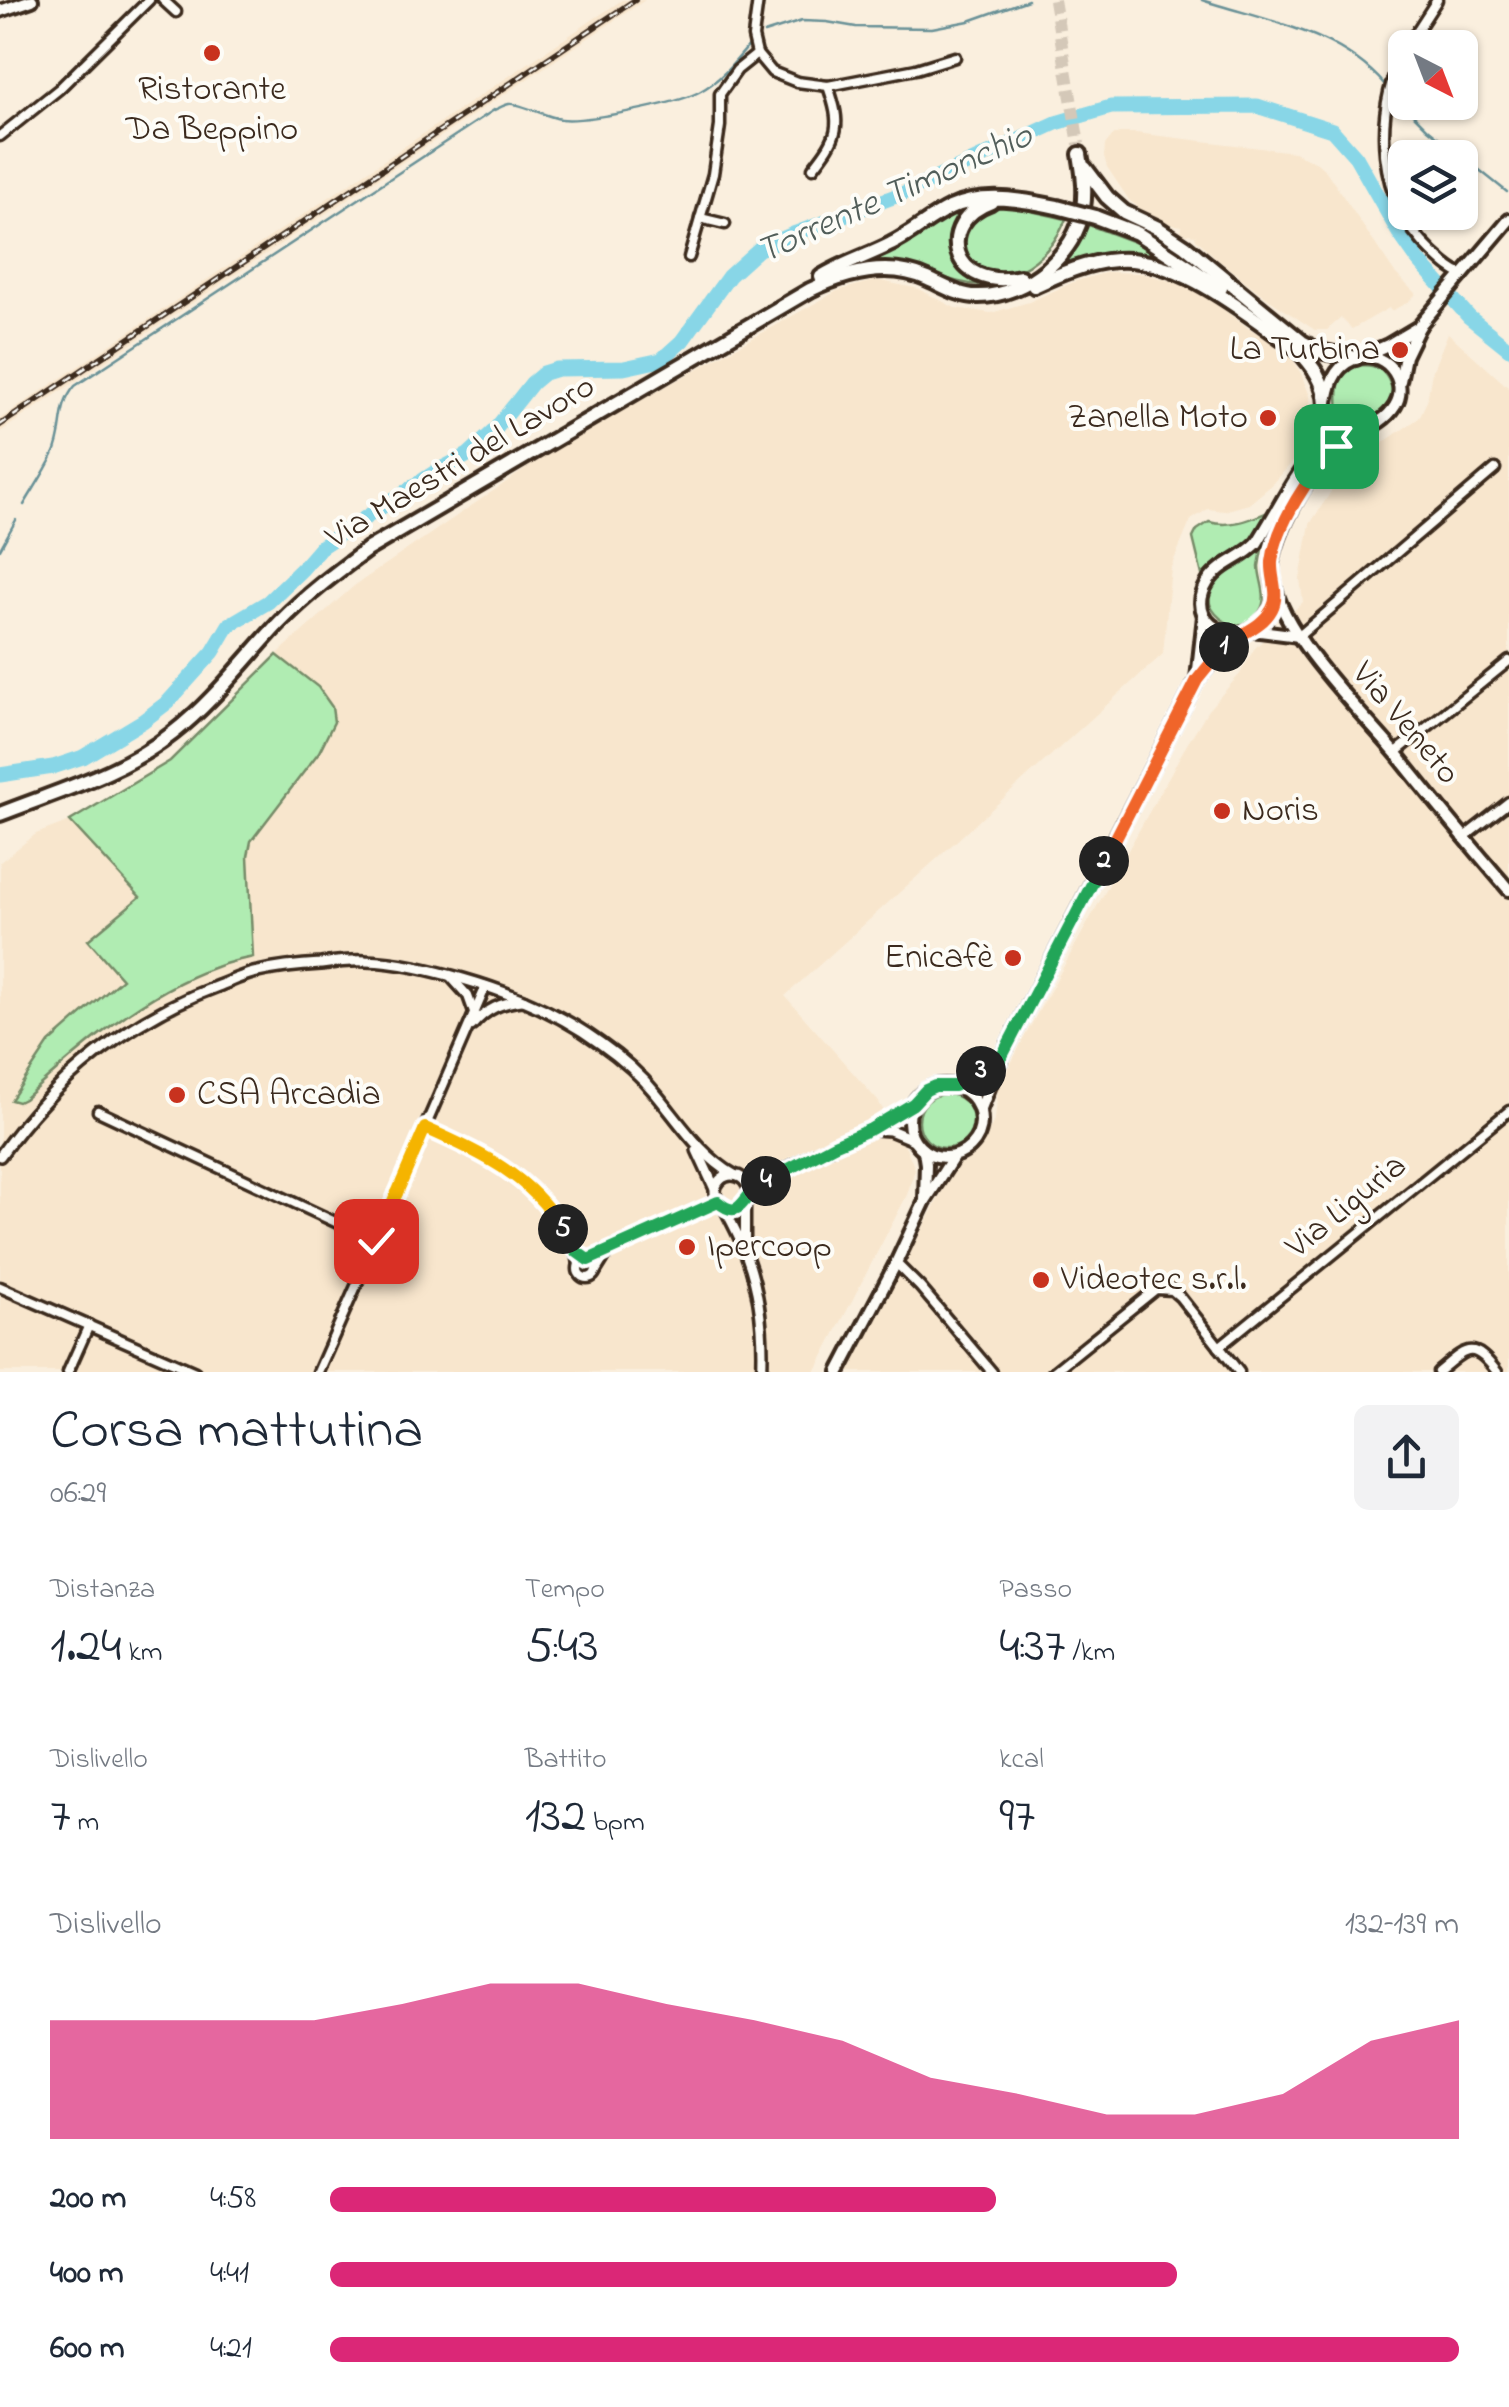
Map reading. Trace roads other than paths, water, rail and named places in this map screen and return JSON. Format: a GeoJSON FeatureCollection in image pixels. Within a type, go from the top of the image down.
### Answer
{"type":"FeatureCollection","features":[{"type":"Feature","properties":{"kind":"highway"},"geometry":{"type":"LineString","coordinates":[[940,285],[987,289],[1000,286],[1020,278],[1050,255],[1064,238],[1077,199],[1080,153]]}},
{"type":"Feature","properties":{"kind":"highway"},"geometry":{"type":"LineString","coordinates":[[978,296],[1028,283],[1064,251],[1083,212],[1085,182],[1080,153]]}},
{"type":"Feature","properties":{"kind":"highway"},"geometry":{"type":"LineString","coordinates":[[1080,153],[1108,197],[1124,212],[1185,246],[1299,345],[1318,374],[1326,405]]}},
{"type":"Feature","properties":{"kind":"highway"},"geometry":{"type":"LineString","coordinates":[[998,199],[973,211],[962,224],[958,252],[966,268],[976,275],[1002,281],[1020,278]]}},
{"type":"Feature","properties":{"kind":"highway"},"geometry":{"type":"LineString","coordinates":[[736,334],[766,310],[827,273],[886,247],[954,206],[972,200],[998,199],[1056,207],[1137,233],[1202,273],[1299,345]]}},
{"type":"Feature","properties":{"kind":"highway"},"geometry":{"type":"LineString","coordinates":[[940,285],[994,298],[1018,293],[1091,264],[1144,261],[1188,275],[1299,345],[1360,356]]}},
{"type":"Feature","properties":{"kind":"highway","name":"Via Maestri del Lavoro"},"geometry":{"type":"LineString","coordinates":[[0,814],[124,764],[173,734],[296,607],[368,549],[810,290],[850,274],[888,270],[924,277],[940,285]]}},
{"type":"Feature","properties":{"kind":"main road"},"geometry":{"type":"LineString","coordinates":[[0,11],[32,0]]}},
{"type":"Feature","properties":{"kind":"main road"},"geometry":{"type":"LineString","coordinates":[[980,1111],[965,1091],[954,1086],[935,1086],[913,1104],[909,1122],[914,1140],[924,1151],[939,1157],[963,1152],[977,1139],[980,1111],[1000,1060],[1197,680],[1224,647],[1268,614],[1276,595],[1272,558],[1290,512],[1336,446],[1389,414],[1399,397],[1405,356],[1420,325],[1509,220]]}},
{"type":"Feature","properties":{"kind":"main road"},"geometry":{"type":"LineString","coordinates":[[1197,680],[1204,616],[1202,594],[1219,569],[1248,552],[1259,539],[1315,447],[1337,371],[1420,325]]}},
{"type":"Feature","properties":{"kind":"main road"},"geometry":{"type":"LineString","coordinates":[[1360,356],[1389,366],[1400,382]]}},
{"type":"Feature","properties":{"kind":"main road","name":"Via Veneto"},"geometry":{"type":"LineString","coordinates":[[1276,595],[1299,636],[1329,676],[1509,890]]}},
{"type":"Feature","properties":{"kind":"main road"},"geometry":{"type":"LineString","coordinates":[[1204,616],[1219,631],[1299,636]]}},
{"type":"Feature","properties":{"kind":"main road"},"geometry":{"type":"LineString","coordinates":[[954,1086],[1000,1060]]}},
{"type":"Feature","properties":{"kind":"main road"},"geometry":{"type":"LineString","coordinates":[[924,1151],[925,1201]]}},
{"type":"Feature","properties":{"kind":"main road"},"geometry":{"type":"LineString","coordinates":[[839,1372],[925,1201],[954,1156]]}},
{"type":"Feature","properties":{"kind":"street"},"geometry":{"type":"LineString","coordinates":[[0,136],[58,89],[149,0]]}},
{"type":"Feature","properties":{"kind":"street"},"geometry":{"type":"LineString","coordinates":[[163,0],[176,12]]}},
{"type":"Feature","properties":{"kind":"street"},"geometry":{"type":"LineString","coordinates":[[689,257],[718,146],[720,94],[755,46],[758,0]]}},
{"type":"Feature","properties":{"kind":"street"},"geometry":{"type":"LineString","coordinates":[[1418,30],[1437,0]]}},
{"type":"Feature","properties":{"kind":"street"},"geometry":{"type":"LineString","coordinates":[[755,46],[772,72],[796,82],[828,86],[916,69],[955,57]]}},
{"type":"Feature","properties":{"kind":"street"},"geometry":{"type":"LineString","coordinates":[[813,168],[834,141],[837,121],[828,86]]}},
{"type":"Feature","properties":{"kind":"street"},"geometry":{"type":"LineString","coordinates":[[1388,96],[1384,148],[1391,187],[1414,234],[1460,278]]}},
{"type":"Feature","properties":{"kind":"street"},"geometry":{"type":"LineString","coordinates":[[700,218],[724,224]]}},
{"type":"Feature","properties":{"kind":"street"},"geometry":{"type":"LineString","coordinates":[[1299,636],[1495,469]]}},
{"type":"Feature","properties":{"kind":"street"},"geometry":{"type":"LineString","coordinates":[[1395,752],[1509,661]]}},
{"type":"Feature","properties":{"kind":"street"},"geometry":{"type":"LineString","coordinates":[[1463,838],[1509,802]]}},
{"type":"Feature","properties":{"kind":"street"},"geometry":{"type":"LineString","coordinates":[[0,1156],[30,1117],[94,1054],[130,1028],[194,994],[252,973],[363,960],[391,962],[486,986],[524,1000],[574,1026],[624,1061],[694,1143],[721,1168],[739,1177],[747,1199],[745,1250]]}},
{"type":"Feature","properties":{"kind":"street"},"geometry":{"type":"LineString","coordinates":[[449,976],[468,996],[474,1013]]}},
{"type":"Feature","properties":{"kind":"street"},"geometry":{"type":"LineString","coordinates":[[318,1372],[486,986]]}},
{"type":"Feature","properties":{"kind":"street"},"geometry":{"type":"LineString","coordinates":[[466,1033],[494,1006],[524,1000]]}},
{"type":"Feature","properties":{"kind":"street"},"geometry":{"type":"LineString","coordinates":[[578,1265],[721,1204],[738,1208],[774,1175],[871,1129],[913,1104]]}},
{"type":"Feature","properties":{"kind":"street"},"geometry":{"type":"LineString","coordinates":[[98,1111],[376,1241]]}},
{"type":"Feature","properties":{"kind":"street","name":"Via Liguria"},"geometry":{"type":"LineString","coordinates":[[1219,1347],[1509,1111]]}},
{"type":"Feature","properties":{"kind":"street"},"geometry":{"type":"LineString","coordinates":[[425,1128],[474,1150],[524,1182],[542,1200],[577,1252],[594,1262],[596,1271]]}},
{"type":"Feature","properties":{"kind":"street"},"geometry":{"type":"LineString","coordinates":[[871,1129],[890,1130],[914,1140]]}},
{"type":"Feature","properties":{"kind":"street"},"geometry":{"type":"LineString","coordinates":[[694,1143],[745,1250],[758,1298],[762,1372]]}},
{"type":"Feature","properties":{"kind":"street"},"geometry":{"type":"LineString","coordinates":[[715,1189],[724,1177],[774,1175]]}},
{"type":"Feature","properties":{"kind":"street"},"geometry":{"type":"LineString","coordinates":[[577,1252],[579,1274],[590,1278],[610,1250]]}},
{"type":"Feature","properties":{"kind":"street"},"geometry":{"type":"LineString","coordinates":[[896,1264],[992,1372]]}},
{"type":"Feature","properties":{"kind":"street"},"geometry":{"type":"LineString","coordinates":[[0,1287],[195,1372]]}},
{"type":"Feature","properties":{"kind":"street"},"geometry":{"type":"LineString","coordinates":[[1053,1372],[1156,1289],[1165,1288],[1180,1297],[1238,1372]]}},
{"type":"Feature","properties":{"kind":"street"},"geometry":{"type":"LineString","coordinates":[[68,1372],[89,1325]]}},
{"type":"Feature","properties":{"kind":"street"},"geometry":{"type":"LineString","coordinates":[[1438,1372],[1460,1354],[1473,1350],[1480,1352],[1497,1372]]}},
{"type":"Feature","properties":{"kind":"waterway"},"geometry":{"type":"LineString","coordinates":[[764,33],[802,21],[856,27],[932,28],[969,21],[1028,0]]}},
{"type":"Feature","properties":{"kind":"waterway"},"geometry":{"type":"LineString","coordinates":[[1202,0],[1324,40],[1367,67],[1385,85]]}},
{"type":"Feature","properties":{"kind":"waterway"},"geometry":{"type":"LineString","coordinates":[[24,505],[53,455],[65,403],[75,386],[494,110],[513,104],[555,118],[573,119],[672,102],[714,82],[750,44]]}},
{"type":"Feature","properties":{"kind":"waterway","name":"Torrente Timonchio"},"geometry":{"type":"LineString","coordinates":[[0,775],[53,767],[83,757],[143,721],[168,702],[213,652],[229,625],[268,602],[322,546],[468,455],[544,373],[557,369],[624,368],[661,360],[682,341],[729,276],[759,249],[904,193],[1056,123],[1111,107],[1257,106],[1332,130],[1356,157],[1418,260],[1469,317],[1509,349]]}},
{"type":"Feature","properties":{"kind":"waterway"},"geometry":{"type":"LineString","coordinates":[[1419,120],[1507,192]]}},
{"type":"Feature","properties":{"kind":"waterway"},"geometry":{"type":"LineString","coordinates":[[0,549],[16,520]]}},
{"type":"Feature","properties":{"kind":"tunnel"},"geometry":{"type":"LineString","coordinates":[[1054,0],[1079,144]]}},
{"type":"Feature","properties":{"kind":"railway"},"geometry":{"type":"LineString","coordinates":[[0,425],[635,0]]}},
{"type":"Feature","properties":{"kind":"place","name":"Ristorante Da Beppino"},"geometry":{"type":"Point","coordinates":[212,53]}},
{"type":"Feature","properties":{"kind":"place","name":"La Turbina"},"geometry":{"type":"Point","coordinates":[1400,350]}},
{"type":"Feature","properties":{"kind":"place","name":"Zanella Moto"},"geometry":{"type":"Point","coordinates":[1268,418]}},
{"type":"Feature","properties":{"kind":"place","name":"Noris"},"geometry":{"type":"Point","coordinates":[1222,811]}},
{"type":"Feature","properties":{"kind":"place","name":"Enicafè"},"geometry":{"type":"Point","coordinates":[1013,958]}},
{"type":"Feature","properties":{"kind":"place","name":"CSA Arcadia"},"geometry":{"type":"Point","coordinates":[177,1095]}},
{"type":"Feature","properties":{"kind":"place","name":"Ipercoop"},"geometry":{"type":"Point","coordinates":[687,1247]}},
{"type":"Feature","properties":{"kind":"place","name":"Videotec s.r.l."},"geometry":{"type":"Point","coordinates":[1041,1280]}}]}
